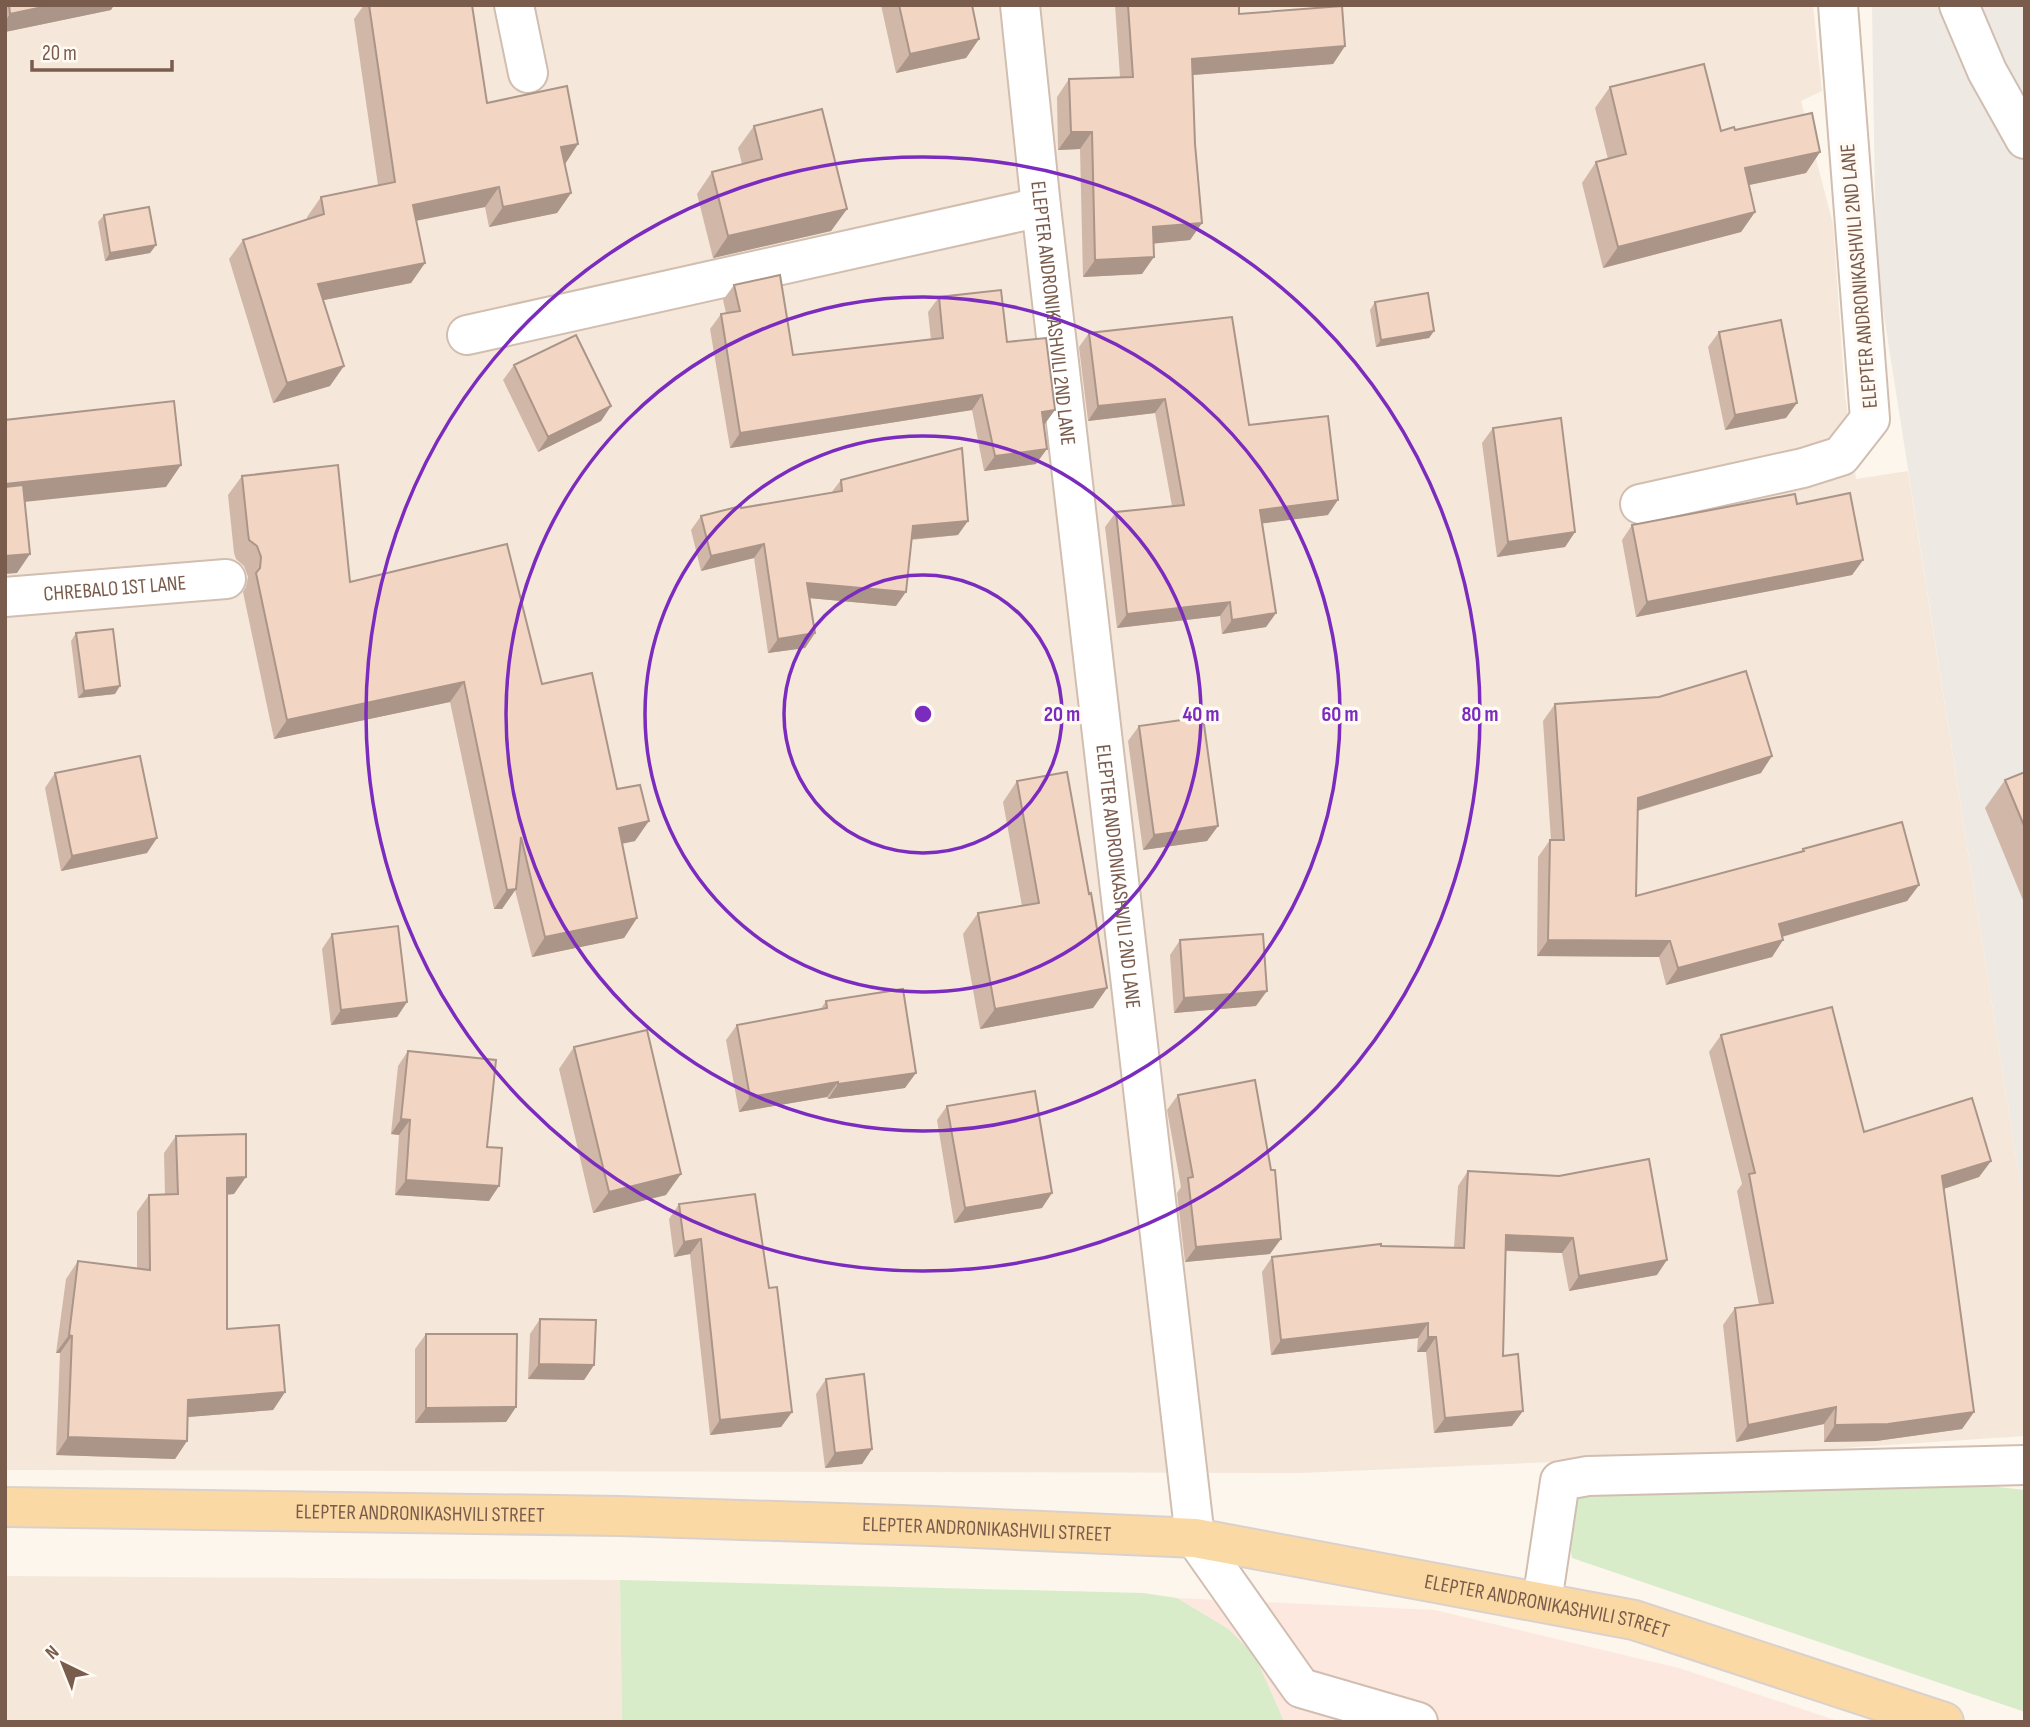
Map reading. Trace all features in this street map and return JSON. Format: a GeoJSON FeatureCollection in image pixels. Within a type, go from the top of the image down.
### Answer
{"type":"FeatureCollection","features":[{"type":"Feature","properties":{"kind":"main road","name":"ELEPTER ANDRONIKASHVILI STREET"},"geometry":{"type":"LineString","coordinates":[[5,1507],[619,1516],[1195,1538],[1634,1619],[1944,1722]]}},
{"type":"Feature","properties":{"kind":"street"},"geometry":{"type":"LineString","coordinates":[[514,5],[528,73]]}},
{"type":"Feature","properties":{"kind":"street","name":"ELEPTER ANDRONIKASHVILI 2ND LANE"},"geometry":{"type":"LineString","coordinates":[[1020,5],[1195,1538]]}},
{"type":"Feature","properties":{"kind":"street","name":"ELEPTER ANDRONIKASHVILI 2ND LANE"},"geometry":{"type":"LineString","coordinates":[[1640,503],[1803,468],[1841,456],[1870,419],[1838,5]]}},
{"type":"Feature","properties":{"kind":"street"},"geometry":{"type":"LineString","coordinates":[[1959,5],[1987,71],[2025,139]]}},
{"type":"Feature","properties":{"kind":"street"},"geometry":{"type":"LineString","coordinates":[[467,335],[1041,206]]}},
{"type":"Feature","properties":{"kind":"street","name":"CHREBALO 1ST LANE"},"geometry":{"type":"LineString","coordinates":[[5,597],[226,579]]}},
{"type":"Feature","properties":{"kind":"street"},"geometry":{"type":"LineString","coordinates":[[1542,1602],[1560,1480],[1588,1476],[2025,1465]]}},
{"type":"Feature","properties":{"kind":"street"},"geometry":{"type":"LineString","coordinates":[[1195,1538],[1301,1688],[1418,1722]]}},
{"type":"Feature","properties":{"kind":"shaded area"},"geometry":{"type":"Polygon","coordinates":[[[5,5],[1813,5],[1822,91],[1801,101],[1833,224],[1845,393],[1856,479],[1908,471],[2025,1214],[2025,1436],[1783,1452],[1301,1473],[5,1470],[5,5]]]}},
{"type":"Feature","properties":{"kind":"shaded area"},"geometry":{"type":"Polygon","coordinates":[[[1872,5],[2025,5],[2025,1214],[1876,265],[1872,5]]]}},
{"type":"Feature","properties":{"kind":"shaded area"},"geometry":{"type":"Polygon","coordinates":[[[5,1576],[620,1580],[622,1722],[5,1722],[5,1576]]]}},
{"type":"Feature","properties":{"kind":"shaded area"},"geometry":{"type":"Polygon","coordinates":[[[1177,1598],[1435,1610],[1679,1668],[1841,1722],[1288,1722],[1284,1720],[1227,1628],[1177,1598]]]}},
{"type":"Feature","properties":{"kind":"green space"},"geometry":{"type":"Polygon","coordinates":[[[1928,1479],[2025,1490],[2025,1712],[1572,1558],[1565,1514],[1587,1490],[1928,1479]]]}},
{"type":"Feature","properties":{"kind":"green space"},"geometry":{"type":"Polygon","coordinates":[[[620,1580],[1143,1593],[1177,1598],[1227,1628],[1254,1654],[1283,1719],[1288,1722],[622,1722],[620,1580]]]}},
{"type":"Feature","properties":{"kind":"building"},"geometry":{"type":"Polygon","coordinates":[[[9,5],[52,5],[10,14],[9,5]]]}},
{"type":"Feature","properties":{"kind":"building"},"geometry":{"type":"Polygon","coordinates":[[[369,5],[472,5],[487,103],[567,86],[578,144],[561,147],[571,193],[503,207],[499,187],[413,205],[425,263],[318,284],[344,366],[287,383],[243,240],[324,214],[321,197],[395,182],[369,5]]]}},
{"type":"Feature","properties":{"kind":"building"},"geometry":{"type":"Polygon","coordinates":[[[899,5],[972,5],[979,39],[910,54],[899,5]]]}},
{"type":"Feature","properties":{"kind":"building"},"geometry":{"type":"Polygon","coordinates":[[[1128,5],[1239,5],[1239,14],[1342,6],[1345,46],[1192,59],[1195,144],[1202,223],[1153,227],[1154,257],[1095,260],[1092,132],[1071,132],[1069,79],[1133,77],[1128,5]]]}},
{"type":"Feature","properties":{"kind":"building"},"geometry":{"type":"Polygon","coordinates":[[[1704,64],[1721,131],[1812,113],[1820,152],[1745,168],[1755,212],[1618,247],[1596,162],[1626,154],[1610,87],[1704,64]]]}},
{"type":"Feature","properties":{"kind":"building"},"geometry":{"type":"Polygon","coordinates":[[[822,109],[847,209],[728,236],[712,172],[762,159],[754,126],[822,109]]]}},
{"type":"Feature","properties":{"kind":"building"},"geometry":{"type":"Polygon","coordinates":[[[149,207],[156,245],[110,253],[104,215],[149,207]]]}},
{"type":"Feature","properties":{"kind":"building"},"geometry":{"type":"Polygon","coordinates":[[[780,275],[793,355],[943,338],[939,297],[1001,290],[1007,342],[1046,338],[1055,410],[1042,412],[1047,449],[995,456],[982,395],[740,433],[721,314],[740,311],[734,285],[780,275]]]}},
{"type":"Feature","properties":{"kind":"building"},"geometry":{"type":"Polygon","coordinates":[[[1428,293],[1434,331],[1381,340],[1375,302],[1428,293]]]}},
{"type":"Feature","properties":{"kind":"building"},"geometry":{"type":"Polygon","coordinates":[[[1232,317],[1249,425],[1328,416],[1338,500],[1260,510],[1276,613],[1232,620],[1230,602],[1127,614],[1116,512],[1184,505],[1165,399],[1098,406],[1089,333],[1232,317]]]}},
{"type":"Feature","properties":{"kind":"building"},"geometry":{"type":"Polygon","coordinates":[[[1781,320],[1797,403],[1735,415],[1719,332],[1781,320]]]}},
{"type":"Feature","properties":{"kind":"building"},"geometry":{"type":"Polygon","coordinates":[[[576,335],[611,406],[548,437],[514,365],[576,335]]]}},
{"type":"Feature","properties":{"kind":"building"},"geometry":{"type":"Polygon","coordinates":[[[174,401],[181,465],[5,484],[5,420],[174,401]]]}},
{"type":"Feature","properties":{"kind":"building"},"geometry":{"type":"Polygon","coordinates":[[[1561,418],[1575,532],[1508,542],[1493,428],[1561,418]]]}},
{"type":"Feature","properties":{"kind":"building"},"geometry":{"type":"Polygon","coordinates":[[[962,448],[968,521],[913,526],[906,592],[807,583],[815,633],[778,639],[764,544],[711,556],[701,516],[741,506],[842,491],[841,480],[962,448]]]}},
{"type":"Feature","properties":{"kind":"building"},"geometry":{"type":"Polygon","coordinates":[[[338,465],[350,582],[507,544],[542,684],[592,673],[617,789],[640,785],[649,821],[619,828],[637,918],[545,937],[521,837],[516,889],[507,890],[464,682],[287,720],[256,573],[260,568],[261,557],[257,546],[249,540],[242,476],[338,465]]]}},
{"type":"Feature","properties":{"kind":"building"},"geometry":{"type":"Polygon","coordinates":[[[23,485],[30,554],[5,556],[5,487],[23,485]]]}},
{"type":"Feature","properties":{"kind":"building"},"geometry":{"type":"Polygon","coordinates":[[[1850,493],[1863,560],[1647,602],[1632,525],[1795,494],[1797,504],[1850,493]]]}},
{"type":"Feature","properties":{"kind":"building"},"geometry":{"type":"Polygon","coordinates":[[[113,629],[120,686],[84,691],[76,633],[113,629]]]}},
{"type":"Feature","properties":{"kind":"building"},"geometry":{"type":"Polygon","coordinates":[[[1746,671],[1772,756],[1638,798],[1636,896],[1902,822],[1919,885],[1779,924],[1783,940],[1678,968],[1670,941],[1548,940],[1550,840],[1564,840],[1555,704],[1659,697],[1746,671]]]}},
{"type":"Feature","properties":{"kind":"building"},"geometry":{"type":"Polygon","coordinates":[[[1203,717],[1218,826],[1154,835],[1139,726],[1203,717]]]}},
{"type":"Feature","properties":{"kind":"building"},"geometry":{"type":"Polygon","coordinates":[[[140,756],[157,838],[72,856],[55,773],[140,756]]]}},
{"type":"Feature","properties":{"kind":"building"},"geometry":{"type":"Polygon","coordinates":[[[1067,772],[1107,988],[995,1009],[978,913],[1039,903],[1017,781],[1067,772]]]}},
{"type":"Feature","properties":{"kind":"building"},"geometry":{"type":"Polygon","coordinates":[[[2025,772],[2025,828],[2005,780],[2025,772]]]}},
{"type":"Feature","properties":{"kind":"building"},"geometry":{"type":"Polygon","coordinates":[[[398,926],[407,1002],[341,1010],[332,934],[398,926]]]}},
{"type":"Feature","properties":{"kind":"building"},"geometry":{"type":"Polygon","coordinates":[[[1263,934],[1267,991],[1184,998],[1180,940],[1263,934]]]}},
{"type":"Feature","properties":{"kind":"building"},"geometry":{"type":"Polygon","coordinates":[[[903,989],[916,1073],[838,1082],[750,1097],[737,1025],[827,1008],[826,1001],[903,989]]]}},
{"type":"Feature","properties":{"kind":"building"},"geometry":{"type":"Polygon","coordinates":[[[1832,1007],[1864,1132],[1972,1098],[1991,1161],[1942,1176],[1974,1412],[1888,1424],[1835,1425],[1836,1407],[1748,1425],[1735,1308],[1773,1303],[1749,1174],[1755,1173],[1721,1035],[1832,1007]]]}},
{"type":"Feature","properties":{"kind":"building"},"geometry":{"type":"Polygon","coordinates":[[[647,1030],[681,1174],[609,1192],[574,1047],[647,1030]]]}},
{"type":"Feature","properties":{"kind":"building"},"geometry":{"type":"Polygon","coordinates":[[[408,1051],[496,1060],[487,1147],[502,1148],[499,1186],[406,1180],[410,1120],[401,1119],[408,1051]]]}},
{"type":"Feature","properties":{"kind":"building"},"geometry":{"type":"Polygon","coordinates":[[[1255,1080],[1271,1170],[1275,1170],[1281,1239],[1196,1247],[1188,1178],[1193,1177],[1178,1095],[1255,1080]]]}},
{"type":"Feature","properties":{"kind":"building"},"geometry":{"type":"Polygon","coordinates":[[[1035,1091],[1052,1193],[965,1208],[947,1106],[1035,1091]]]}},
{"type":"Feature","properties":{"kind":"building"},"geometry":{"type":"Polygon","coordinates":[[[246,1134],[246,1177],[227,1178],[227,1329],[279,1325],[285,1392],[188,1400],[187,1441],[68,1437],[72,1336],[69,1335],[78,1261],[150,1270],[149,1195],[178,1194],[176,1136],[246,1134]]]}},
{"type":"Feature","properties":{"kind":"building"},"geometry":{"type":"Polygon","coordinates":[[[1649,1159],[1667,1260],[1579,1276],[1573,1238],[1506,1235],[1503,1356],[1518,1354],[1523,1411],[1445,1418],[1436,1337],[1428,1337],[1428,1323],[1281,1340],[1272,1257],[1381,1244],[1464,1248],[1468,1171],[1559,1176],[1649,1159]]]}},
{"type":"Feature","properties":{"kind":"building"},"geometry":{"type":"Polygon","coordinates":[[[755,1194],[769,1288],[777,1287],[792,1412],[720,1420],[701,1239],[684,1242],[679,1204],[755,1194]]]}},
{"type":"Feature","properties":{"kind":"building"},"geometry":{"type":"Polygon","coordinates":[[[540,1319],[596,1320],[594,1365],[539,1364],[540,1319]]]}},
{"type":"Feature","properties":{"kind":"building"},"geometry":{"type":"Polygon","coordinates":[[[426,1334],[517,1334],[516,1407],[426,1408],[426,1334]]]}},
{"type":"Feature","properties":{"kind":"building"},"geometry":{"type":"Polygon","coordinates":[[[864,1374],[872,1449],[835,1453],[826,1379],[864,1374]]]}}]}
